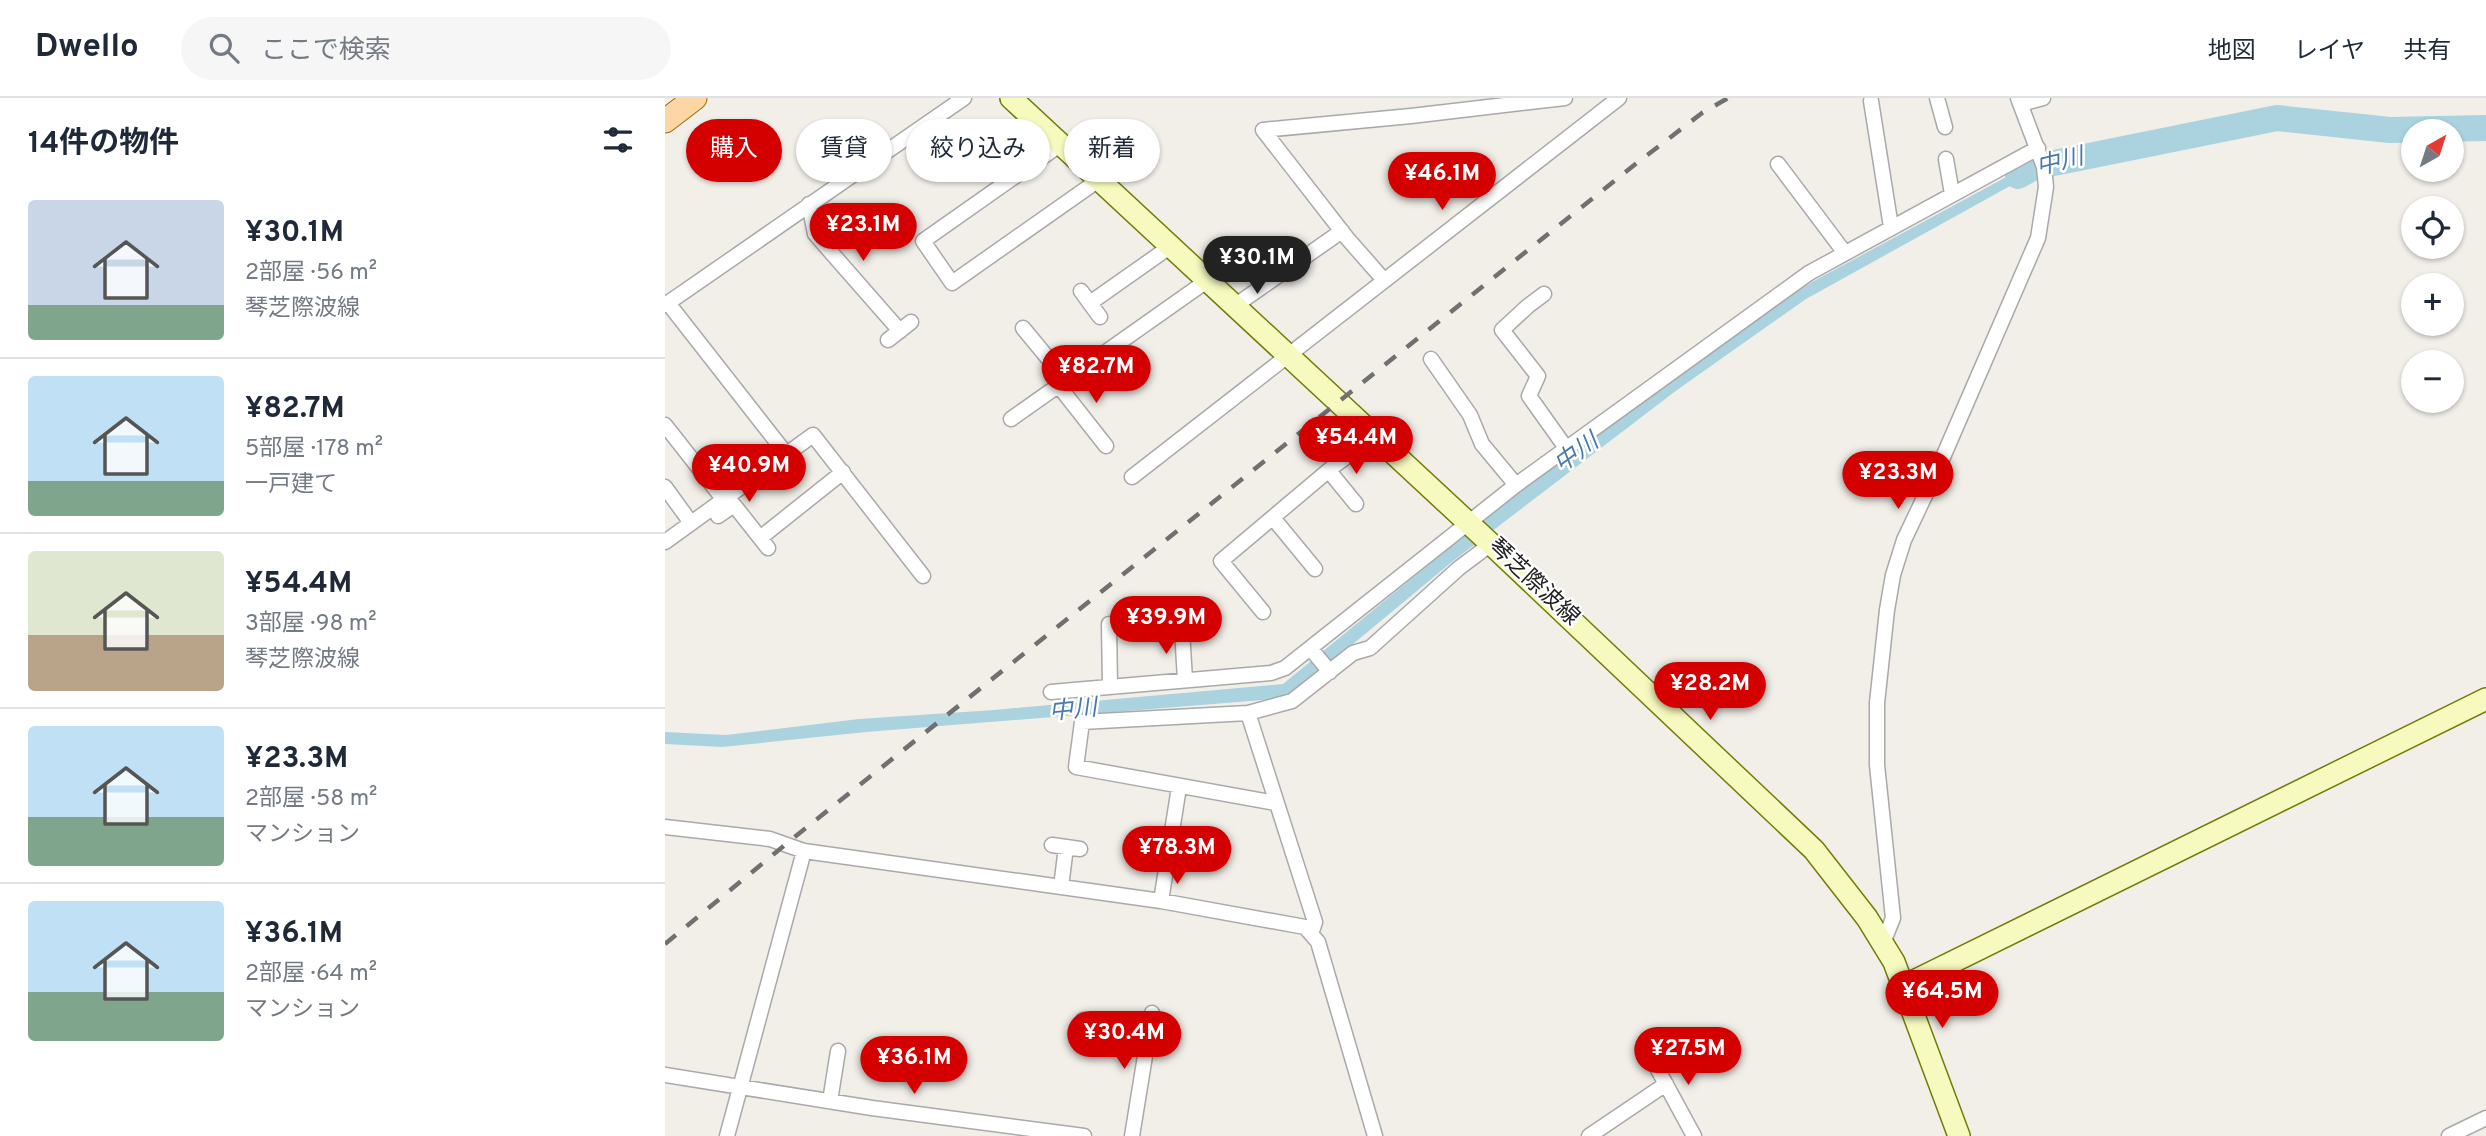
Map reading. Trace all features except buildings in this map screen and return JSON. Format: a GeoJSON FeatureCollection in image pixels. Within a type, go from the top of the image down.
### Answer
{"type":"FeatureCollection","features":[{"type":"Feature","properties":{"kind":"main road"},"geometry":{"type":"LineString","coordinates":[[665,121],[695,98]]}},
{"type":"Feature","properties":{"kind":"main road","name":"琴芝際波線"},"geometry":{"type":"LineString","coordinates":[[1011,98],[1062,144]]}},
{"type":"Feature","properties":{"kind":"main road","name":"琴芝際波線"},"geometry":{"type":"LineString","coordinates":[[1103,182],[1490,542],[1814,850],[1859,907],[1883,943],[1903,986],[1959,1136]]}},
{"type":"Feature","properties":{"kind":"main road"},"geometry":{"type":"LineString","coordinates":[[1903,986],[2486,699]]}},
{"type":"Feature","properties":{"kind":"street"},"geometry":{"type":"LineString","coordinates":[[787,455],[666,304],[964,98]]}},
{"type":"Feature","properties":{"kind":"street"},"geometry":{"type":"LineString","coordinates":[[1383,279],[1263,130],[1565,98]]}},
{"type":"Feature","properties":{"kind":"street"},"geometry":{"type":"LineString","coordinates":[[1132,477],[1290,356],[1383,279],[1619,98]]}},
{"type":"Feature","properties":{"kind":"street"},"geometry":{"type":"LineString","coordinates":[[1937,98],[1945,127]]}},
{"type":"Feature","properties":{"kind":"street"},"geometry":{"type":"LineString","coordinates":[[1883,943],[1892,918],[1877,765],[1877,704],[1893,575],[1905,540],[2038,238],[2046,187],[2044,167],[2019,101],[2043,98]]}},
{"type":"Feature","properties":{"kind":"street"},"geometry":{"type":"LineString","coordinates":[[1871,101],[1891,227]]}},
{"type":"Feature","properties":{"kind":"street"},"geometry":{"type":"LineString","coordinates":[[1062,144],[923,241],[952,283],[1096,182]]}},
{"type":"Feature","properties":{"kind":"street"},"geometry":{"type":"LineString","coordinates":[[1051,692],[1271,673],[1285,668],[1313,651],[1516,485],[1786,289],[1891,227],[2038,148]]}},
{"type":"Feature","properties":{"kind":"street"},"geometry":{"type":"LineString","coordinates":[[1946,159],[1951,194]]}},
{"type":"Feature","properties":{"kind":"street"},"geometry":{"type":"LineString","coordinates":[[1778,164],[1845,253]]}},
{"type":"Feature","properties":{"kind":"street"},"geometry":{"type":"LineString","coordinates":[[809,204],[815,234],[900,331]]}},
{"type":"Feature","properties":{"kind":"street"},"geometry":{"type":"LineString","coordinates":[[1236,305],[1342,231]]}},
{"type":"Feature","properties":{"kind":"street"},"geometry":{"type":"LineString","coordinates":[[1090,303],[1171,246]]}},
{"type":"Feature","properties":{"kind":"street"},"geometry":{"type":"LineString","coordinates":[[1011,419],[1209,279]]}},
{"type":"Feature","properties":{"kind":"street"},"geometry":{"type":"LineString","coordinates":[[1081,291],[1100,317]]}},
{"type":"Feature","properties":{"kind":"street"},"geometry":{"type":"LineString","coordinates":[[1544,294],[1503,330],[1538,376],[1529,396],[1566,448]]}},
{"type":"Feature","properties":{"kind":"street"},"geometry":{"type":"LineString","coordinates":[[1023,328],[1106,446]]}},
{"type":"Feature","properties":{"kind":"street"},"geometry":{"type":"LineString","coordinates":[[1431,359],[1470,415],[1482,444],[1516,485]]}},
{"type":"Feature","properties":{"kind":"street"},"geometry":{"type":"LineString","coordinates":[[665,425],[725,500]]}},
{"type":"Feature","properties":{"kind":"street"},"geometry":{"type":"LineString","coordinates":[[665,542],[813,435],[923,576]]}},
{"type":"Feature","properties":{"kind":"street"},"geometry":{"type":"LineString","coordinates":[[1263,612],[1221,561],[1375,436]]}},
{"type":"Feature","properties":{"kind":"street"},"geometry":{"type":"LineString","coordinates":[[1329,471],[1356,504]]}},
{"type":"Feature","properties":{"kind":"street"},"geometry":{"type":"LineString","coordinates":[[665,553],[734,505],[764,543],[843,472]]}},
{"type":"Feature","properties":{"kind":"street"},"geometry":{"type":"LineString","coordinates":[[665,487],[691,523]]}},
{"type":"Feature","properties":{"kind":"street"},"geometry":{"type":"LineString","coordinates":[[1273,518],[1315,569]]}},
{"type":"Feature","properties":{"kind":"street"},"geometry":{"type":"LineString","coordinates":[[1275,803],[1076,767],[1082,722],[1248,713],[1292,701],[1353,653],[1370,648],[1490,542]]}},
{"type":"Feature","properties":{"kind":"street"},"geometry":{"type":"LineString","coordinates":[[1109,624],[1110,687]]}},
{"type":"Feature","properties":{"kind":"street"},"geometry":{"type":"LineString","coordinates":[[1182,630],[1185,680]]}},
{"type":"Feature","properties":{"kind":"street"},"geometry":{"type":"LineString","coordinates":[[1313,651],[1329,670]]}},
{"type":"Feature","properties":{"kind":"street"},"geometry":{"type":"LineString","coordinates":[[1248,713],[1315,922],[1311,934]]}},
{"type":"Feature","properties":{"kind":"street"},"geometry":{"type":"LineString","coordinates":[[1161,901],[1179,787]]}},
{"type":"Feature","properties":{"kind":"street"},"geometry":{"type":"LineString","coordinates":[[665,827],[770,839],[804,851],[1161,901],[1305,928],[1318,942],[1375,1136]]}},
{"type":"Feature","properties":{"kind":"street"},"geometry":{"type":"LineString","coordinates":[[1061,887],[1066,847]]}},
{"type":"Feature","properties":{"kind":"street"},"geometry":{"type":"LineString","coordinates":[[727,1136],[804,851]]}},
{"type":"Feature","properties":{"kind":"street"},"geometry":{"type":"LineString","coordinates":[[1132,1136],[1151,1013]]}},
{"type":"Feature","properties":{"kind":"street"},"geometry":{"type":"LineString","coordinates":[[1083,1020],[1148,1030]]}},
{"type":"Feature","properties":{"kind":"street"},"geometry":{"type":"LineString","coordinates":[[830,1101],[838,1051]]}},
{"type":"Feature","properties":{"kind":"street"},"geometry":{"type":"LineString","coordinates":[[1650,1055],[1694,1136]]}},
{"type":"Feature","properties":{"kind":"street"},"geometry":{"type":"LineString","coordinates":[[665,1075],[994,1130],[1084,1136]]}},
{"type":"Feature","properties":{"kind":"street"},"geometry":{"type":"LineString","coordinates":[[1589,1136],[1666,1084]]}},
{"type":"Feature","properties":{"kind":"street"},"geometry":{"type":"LineString","coordinates":[[2449,1136],[2486,1118]]}},
{"type":"Feature","properties":{"kind":"water"},"geometry":{"type":"Polygon","coordinates":[[[2034,162],[2039,170],[1806,299],[1677,390],[1453,561],[1288,698],[866,732],[722,747],[665,744],[665,732],[726,735],[859,719],[994,710],[1283,684],[1493,512],[1749,322],[1812,282],[2034,162]]]}},
{"type":"Feature","properties":{"kind":"waterway","name":"中川"},"geometry":{"type":"LineString","coordinates":[[2018,176],[2034,167],[2277,118],[2390,130],[2486,128]]}},
{"type":"Feature","properties":{"kind":"railway"},"geometry":{"type":"LineString","coordinates":[[665,944],[786,844],[1633,166],[1702,113],[1728,98]]}}]}
